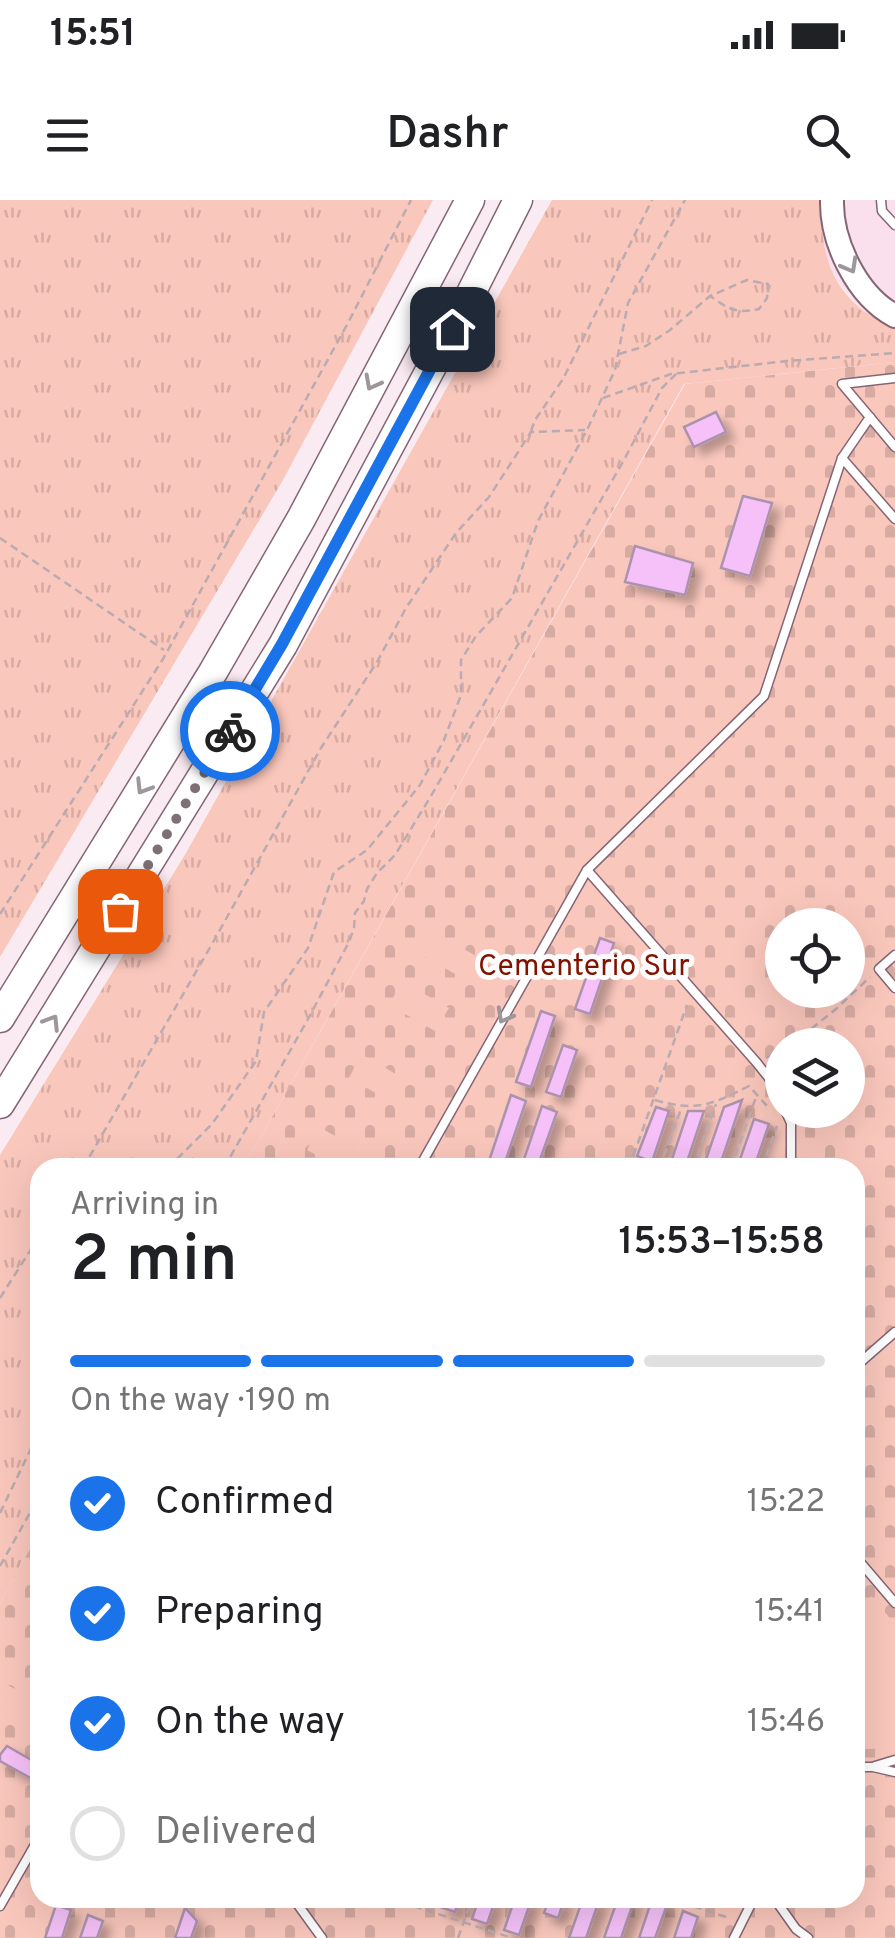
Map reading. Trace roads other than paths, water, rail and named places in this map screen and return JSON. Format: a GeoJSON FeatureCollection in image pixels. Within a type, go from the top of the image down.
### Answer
{"type":"FeatureCollection","features":[{"type":"Feature","properties":{"kind":"highway"},"geometry":{"type":"LineString","coordinates":[[434,266],[457,200]]}},
{"type":"Feature","properties":{"kind":"highway"},"geometry":{"type":"LineString","coordinates":[[0,1018],[214,672],[470,200]]}},
{"type":"Feature","properties":{"kind":"highway"},"geometry":{"type":"LineString","coordinates":[[0,1104],[282,644],[518,200]]}},
{"type":"Feature","properties":{"kind":"highway"},"geometry":{"type":"LineString","coordinates":[[467,301],[536,200]]}},
{"type":"Feature","properties":{"kind":"street"},"geometry":{"type":"LineString","coordinates":[[832,200],[836,242],[854,277],[890,305]]}},
{"type":"Feature","properties":{"kind":"lane"},"geometry":{"type":"LineString","coordinates":[[881,200],[882,211],[895,225]]}},
{"type":"Feature","properties":{"kind":"lane"},"geometry":{"type":"LineString","coordinates":[[895,378],[842,384],[895,447]]}},
{"type":"Feature","properties":{"kind":"lane"},"geometry":{"type":"LineString","coordinates":[[425,1158],[586,870],[764,696],[842,458],[870,417]]}},
{"type":"Feature","properties":{"kind":"lane"},"geometry":{"type":"LineString","coordinates":[[842,458],[895,519]]}},
{"type":"Feature","properties":{"kind":"lane"},"geometry":{"type":"LineString","coordinates":[[586,870],[765,1073]]}},
{"type":"Feature","properties":{"kind":"lane"},"geometry":{"type":"LineString","coordinates":[[895,955],[879,969],[895,988]]}},
{"type":"Feature","properties":{"kind":"lane"},"geometry":{"type":"LineString","coordinates":[[791,1128],[791,1158]]}},
{"type":"Feature","properties":{"kind":"lane"},"geometry":{"type":"LineString","coordinates":[[865,1358],[895,1332]]}},
{"type":"Feature","properties":{"kind":"lane"},"geometry":{"type":"LineString","coordinates":[[865,1568],[895,1602]]}},
{"type":"Feature","properties":{"kind":"lane"},"geometry":{"type":"LineString","coordinates":[[873,1767],[895,1760]]}},
{"type":"Feature","properties":{"kind":"lane"},"geometry":{"type":"LineString","coordinates":[[865,1767],[895,1772]]}},
{"type":"Feature","properties":{"kind":"lane"},"geometry":{"type":"LineString","coordinates":[[0,1906],[30,1854]]}},
{"type":"Feature","properties":{"kind":"lane"},"geometry":{"type":"LineString","coordinates":[[300,1908],[322,1938]]}},
{"type":"Feature","properties":{"kind":"lane"},"geometry":{"type":"LineString","coordinates":[[734,1938],[749,1908]]}},
{"type":"Feature","properties":{"kind":"lane"},"geometry":{"type":"LineString","coordinates":[[781,1908],[796,1930],[808,1938]]}},
{"type":"Feature","properties":{"kind":"park label","name":"Cementerio Sur"},"geometry":{"type":"Point","coordinates":[584,967]}}]}
